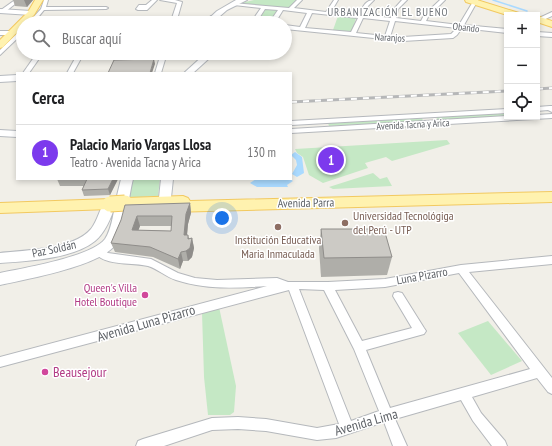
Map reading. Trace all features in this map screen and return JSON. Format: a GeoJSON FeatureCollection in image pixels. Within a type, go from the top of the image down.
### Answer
{"type":"FeatureCollection","features":[{"type":"Feature","properties":{"kind":"main road"},"geometry":{"type":"LineString","coordinates":[[485,0],[518,12]]}},
{"type":"Feature","properties":{"kind":"main road"},"geometry":{"type":"LineString","coordinates":[[29,16],[44,1]]}},
{"type":"Feature","properties":{"kind":"main road"},"geometry":{"type":"LineString","coordinates":[[473,1],[507,12]]}},
{"type":"Feature","properties":{"kind":"main road"},"geometry":{"type":"LineString","coordinates":[[540,21],[552,24]]}},
{"type":"Feature","properties":{"kind":"main road"},"geometry":{"type":"LineString","coordinates":[[540,21],[552,28]]}},
{"type":"Feature","properties":{"kind":"main road"},"geometry":{"type":"LineString","coordinates":[[0,45],[16,31]]}},
{"type":"Feature","properties":{"kind":"main road","name":"Avenida Parra"},"geometry":{"type":"LineString","coordinates":[[114,206],[552,191]]}},
{"type":"Feature","properties":{"kind":"main road","name":"Avenida Parra"},"geometry":{"type":"LineString","coordinates":[[164,204],[552,197]]}},
{"type":"Feature","properties":{"kind":"main road"},"geometry":{"type":"LineString","coordinates":[[0,208],[114,206]]}},
{"type":"Feature","properties":{"kind":"main road"},"geometry":{"type":"LineString","coordinates":[[0,214],[114,206]]}},
{"type":"Feature","properties":{"kind":"street"},"geometry":{"type":"LineString","coordinates":[[2,11],[18,0]]}},
{"type":"Feature","properties":{"kind":"street"},"geometry":{"type":"LineString","coordinates":[[102,16],[110,0]]}},
{"type":"Feature","properties":{"kind":"street"},"geometry":{"type":"LineString","coordinates":[[148,7],[155,0]]}},
{"type":"Feature","properties":{"kind":"street"},"geometry":{"type":"LineString","coordinates":[[162,0],[180,2],[176,16]]}},
{"type":"Feature","properties":{"kind":"street"},"geometry":{"type":"LineString","coordinates":[[217,16],[234,4],[244,0]]}},
{"type":"Feature","properties":{"kind":"street"},"geometry":{"type":"LineString","coordinates":[[290,10],[300,0]]}},
{"type":"Feature","properties":{"kind":"street"},"geometry":{"type":"LineString","coordinates":[[327,14],[336,0]]}},
{"type":"Feature","properties":{"kind":"street"},"geometry":{"type":"LineString","coordinates":[[353,34],[366,5],[372,0]]}},
{"type":"Feature","properties":{"kind":"street"},"geometry":{"type":"LineString","coordinates":[[387,38],[396,9],[405,0]]}},
{"type":"Feature","properties":{"kind":"street"},"geometry":{"type":"LineString","coordinates":[[423,23],[426,16],[443,0]]}},
{"type":"Feature","properties":{"kind":"street"},"geometry":{"type":"LineString","coordinates":[[37,16],[43,9],[44,1],[106,7]]}},
{"type":"Feature","properties":{"kind":"street","name":"Naranjos"},"geometry":{"type":"LineString","coordinates":[[292,28],[403,39],[453,36],[456,34],[473,1]]}},
{"type":"Feature","properties":{"kind":"street","name":"Obando"},"geometry":{"type":"LineString","coordinates":[[234,4],[504,31]]}},
{"type":"Feature","properties":{"kind":"street"},"geometry":{"type":"LineString","coordinates":[[43,9],[106,7]]}},
{"type":"Feature","properties":{"kind":"street"},"geometry":{"type":"LineString","coordinates":[[258,16],[264,7]]}},
{"type":"Feature","properties":{"kind":"street"},"geometry":{"type":"LineString","coordinates":[[276,16],[280,9]]}},
{"type":"Feature","properties":{"kind":"street"},"geometry":{"type":"LineString","coordinates":[[2,11],[31,13]]}},
{"type":"Feature","properties":{"kind":"street"},"geometry":{"type":"LineString","coordinates":[[302,29],[310,12]]}},
{"type":"Feature","properties":{"kind":"street"},"geometry":{"type":"LineString","coordinates":[[540,19],[552,14]]}},
{"type":"Feature","properties":{"kind":"street"},"geometry":{"type":"LineString","coordinates":[[0,33],[16,37]]}},
{"type":"Feature","properties":{"kind":"street"},"geometry":{"type":"LineString","coordinates":[[0,53],[12,36],[16,34]]}},
{"type":"Feature","properties":{"kind":"street"},"geometry":{"type":"LineString","coordinates":[[540,34],[552,35]]}},
{"type":"Feature","properties":{"kind":"street"},"geometry":{"type":"LineString","coordinates":[[27,72],[35,60]]}},
{"type":"Feature","properties":{"kind":"street"},"geometry":{"type":"LineString","coordinates":[[71,72],[77,60]]}},
{"type":"Feature","properties":{"kind":"street"},"geometry":{"type":"LineString","coordinates":[[158,72],[162,60]]}},
{"type":"Feature","properties":{"kind":"street"},"geometry":{"type":"LineString","coordinates":[[189,72],[203,60]]}},
{"type":"Feature","properties":{"kind":"street"},"geometry":{"type":"LineString","coordinates":[[0,79],[16,78]]}},
{"type":"Feature","properties":{"kind":"street"},"geometry":{"type":"LineString","coordinates":[[540,109],[551,109]]}},
{"type":"Feature","properties":{"kind":"street","name":"Avenida Tacna y Arica"},"geometry":{"type":"LineString","coordinates":[[292,123],[504,110]]}},
{"type":"Feature","properties":{"kind":"street"},"geometry":{"type":"LineString","coordinates":[[428,115],[432,123]]}},
{"type":"Feature","properties":{"kind":"street","name":"Avenida Tacna y Arica"},"geometry":{"type":"LineString","coordinates":[[540,117],[552,116]]}},
{"type":"Feature","properties":{"kind":"street","name":"Avenida Tacna y Arica"},"geometry":{"type":"LineString","coordinates":[[292,130],[504,119]]}},
{"type":"Feature","properties":{"kind":"street"},"geometry":{"type":"LineString","coordinates":[[319,121],[322,129]]}},
{"type":"Feature","properties":{"kind":"street"},"geometry":{"type":"LineString","coordinates":[[0,134],[16,134]]}},
{"type":"Feature","properties":{"kind":"street"},"geometry":{"type":"LineString","coordinates":[[0,139],[16,140]]}},
{"type":"Feature","properties":{"kind":"street"},"geometry":{"type":"LineString","coordinates":[[0,279],[73,261],[99,252],[110,243],[127,180]]}},
{"type":"Feature","properties":{"kind":"street"},"geometry":{"type":"LineString","coordinates":[[164,204],[166,180]]}},
{"type":"Feature","properties":{"kind":"street","name":"Paz Soldán"},"geometry":{"type":"LineString","coordinates":[[0,258],[72,247],[85,242],[98,230],[114,206]]}},
{"type":"Feature","properties":{"kind":"street"},"geometry":{"type":"LineString","coordinates":[[99,252],[105,256],[119,259],[151,263],[175,276],[195,282],[223,284],[277,282],[292,286],[347,428]]}},
{"type":"Feature","properties":{"kind":"street","name":"Luna Pizarro"},"geometry":{"type":"LineString","coordinates":[[292,286],[385,283],[461,269],[552,260]]}},
{"type":"Feature","properties":{"kind":"street"},"geometry":{"type":"LineString","coordinates":[[461,269],[552,388]]}},
{"type":"Feature","properties":{"kind":"street","name":"Avenida Luna Pizarro"},"geometry":{"type":"LineString","coordinates":[[0,362],[221,302],[292,286]]}},
{"type":"Feature","properties":{"kind":"street"},"geometry":{"type":"LineString","coordinates":[[328,286],[359,347],[400,446]]}},
{"type":"Feature","properties":{"kind":"street"},"geometry":{"type":"LineString","coordinates":[[359,347],[420,331],[398,296]]}},
{"type":"Feature","properties":{"kind":"street","name":"Avenida Lima"},"geometry":{"type":"LineString","coordinates":[[143,446],[212,424],[238,423],[266,425],[317,434],[336,432],[388,415],[540,372]]}},
{"type":"Feature","properties":{"kind":"street"},"geometry":{"type":"LineString","coordinates":[[464,394],[477,417],[500,446]]}},
{"type":"Feature","properties":{"kind":"green space"},"geometry":{"type":"Polygon","coordinates":[[[254,0],[300,0],[293,9],[241,3],[254,0]]]}},
{"type":"Feature","properties":{"kind":"green space"},"geometry":{"type":"Polygon","coordinates":[[[266,9],[278,10],[274,16],[261,16],[266,9]]]}},
{"type":"Feature","properties":{"kind":"green space"},"geometry":{"type":"Polygon","coordinates":[[[338,16],[356,18],[352,32],[333,30],[338,16]]]}},
{"type":"Feature","properties":{"kind":"green space"},"geometry":{"type":"Polygon","coordinates":[[[504,113],[504,116],[438,120],[436,117],[504,113]]]}},
{"type":"Feature","properties":{"kind":"green space"},"geometry":{"type":"Polygon","coordinates":[[[422,118],[423,121],[329,126],[328,123],[422,118]]]}},
{"type":"Feature","properties":{"kind":"green space"},"geometry":{"type":"Polygon","coordinates":[[[447,140],[450,144],[392,161],[386,157],[365,163],[368,168],[323,183],[309,175],[303,157],[297,153],[295,149],[447,140]]]}},
{"type":"Feature","properties":{"kind":"green space"},"geometry":{"type":"Polygon","coordinates":[[[373,173],[380,179],[387,177],[392,186],[333,189],[329,187],[373,173]]]}},
{"type":"Feature","properties":{"kind":"green space"},"geometry":{"type":"Polygon","coordinates":[[[129,180],[160,180],[158,196],[125,198],[129,180]]]}},
{"type":"Feature","properties":{"kind":"green space"},"geometry":{"type":"Polygon","coordinates":[[[219,307],[236,386],[234,412],[230,415],[208,415],[204,377],[202,313],[219,307]]]}},
{"type":"Feature","properties":{"kind":"green space"},"geometry":{"type":"Polygon","coordinates":[[[488,321],[522,361],[491,375],[458,333],[488,321]]]}},
{"type":"Feature","properties":{"kind":"water"},"geometry":{"type":"Polygon","coordinates":[[[295,152],[302,157],[304,173],[297,177],[292,174],[297,165],[296,160],[292,154],[295,152]]]}},
{"type":"Feature","properties":{"kind":"water"},"geometry":{"type":"Polygon","coordinates":[[[254,180],[293,181],[287,185],[288,187],[257,187],[250,183],[254,180]]]}},
{"type":"Feature","properties":{"kind":"building"},"geometry":{"type":"Polygon","coordinates":[[[114,60],[154,60],[150,72],[108,72],[114,60]]]}},
{"type":"Feature","properties":{"kind":"building"},"geometry":{"type":"Polygon","coordinates":[[[87,180],[112,180],[108,189],[82,190],[87,180]]]}},
{"type":"Feature","properties":{"kind":"building"},"geometry":{"type":"Polygon","coordinates":[[[190,203],[186,214],[184,235],[188,235],[188,239],[192,238],[190,248],[181,252],[178,259],[150,247],[111,243],[121,220],[125,205],[190,203]],[[137,216],[132,230],[171,231],[172,216],[137,216]]]}},
{"type":"Feature","properties":{"kind":"building"},"geometry":{"type":"Polygon","coordinates":[[[321,229],[384,229],[392,257],[324,258],[321,229]]]}},
{"type":"Feature","properties":{"kind":"waterway"},"geometry":{"type":"LineString","coordinates":[[493,0],[527,11]]}},
{"type":"Feature","properties":{"kind":"railway"},"geometry":{"type":"LineString","coordinates":[[540,89],[552,88]]}},
{"type":"Feature","properties":{"kind":"railway"},"geometry":{"type":"LineString","coordinates":[[292,102],[504,91]]}},
{"type":"Feature","properties":{"kind":"place","name":"Palacio Mario Vargas Llosa"},"geometry":{"type":"Point","coordinates":[331,160]}},
{"type":"Feature","properties":{"kind":"place","name":"Universidad Tecnológiga del Perú - UTP"},"geometry":{"type":"Point","coordinates":[345,223]}},
{"type":"Feature","properties":{"kind":"place","name":"Institución Educativa Maria Inmaculada"},"geometry":{"type":"Point","coordinates":[278,227]}},
{"type":"Feature","properties":{"kind":"place","name":"Queen's Villa Hotel Boutique"},"geometry":{"type":"Point","coordinates":[145,295]}},
{"type":"Feature","properties":{"kind":"place","name":"Beausejour"},"geometry":{"type":"Point","coordinates":[45,372]}},
{"type":"Feature","properties":{"kind":"district","name":"URBANIZACIÓN EL BUENO"},"geometry":{"type":"Point","coordinates":[388,12]}}]}
